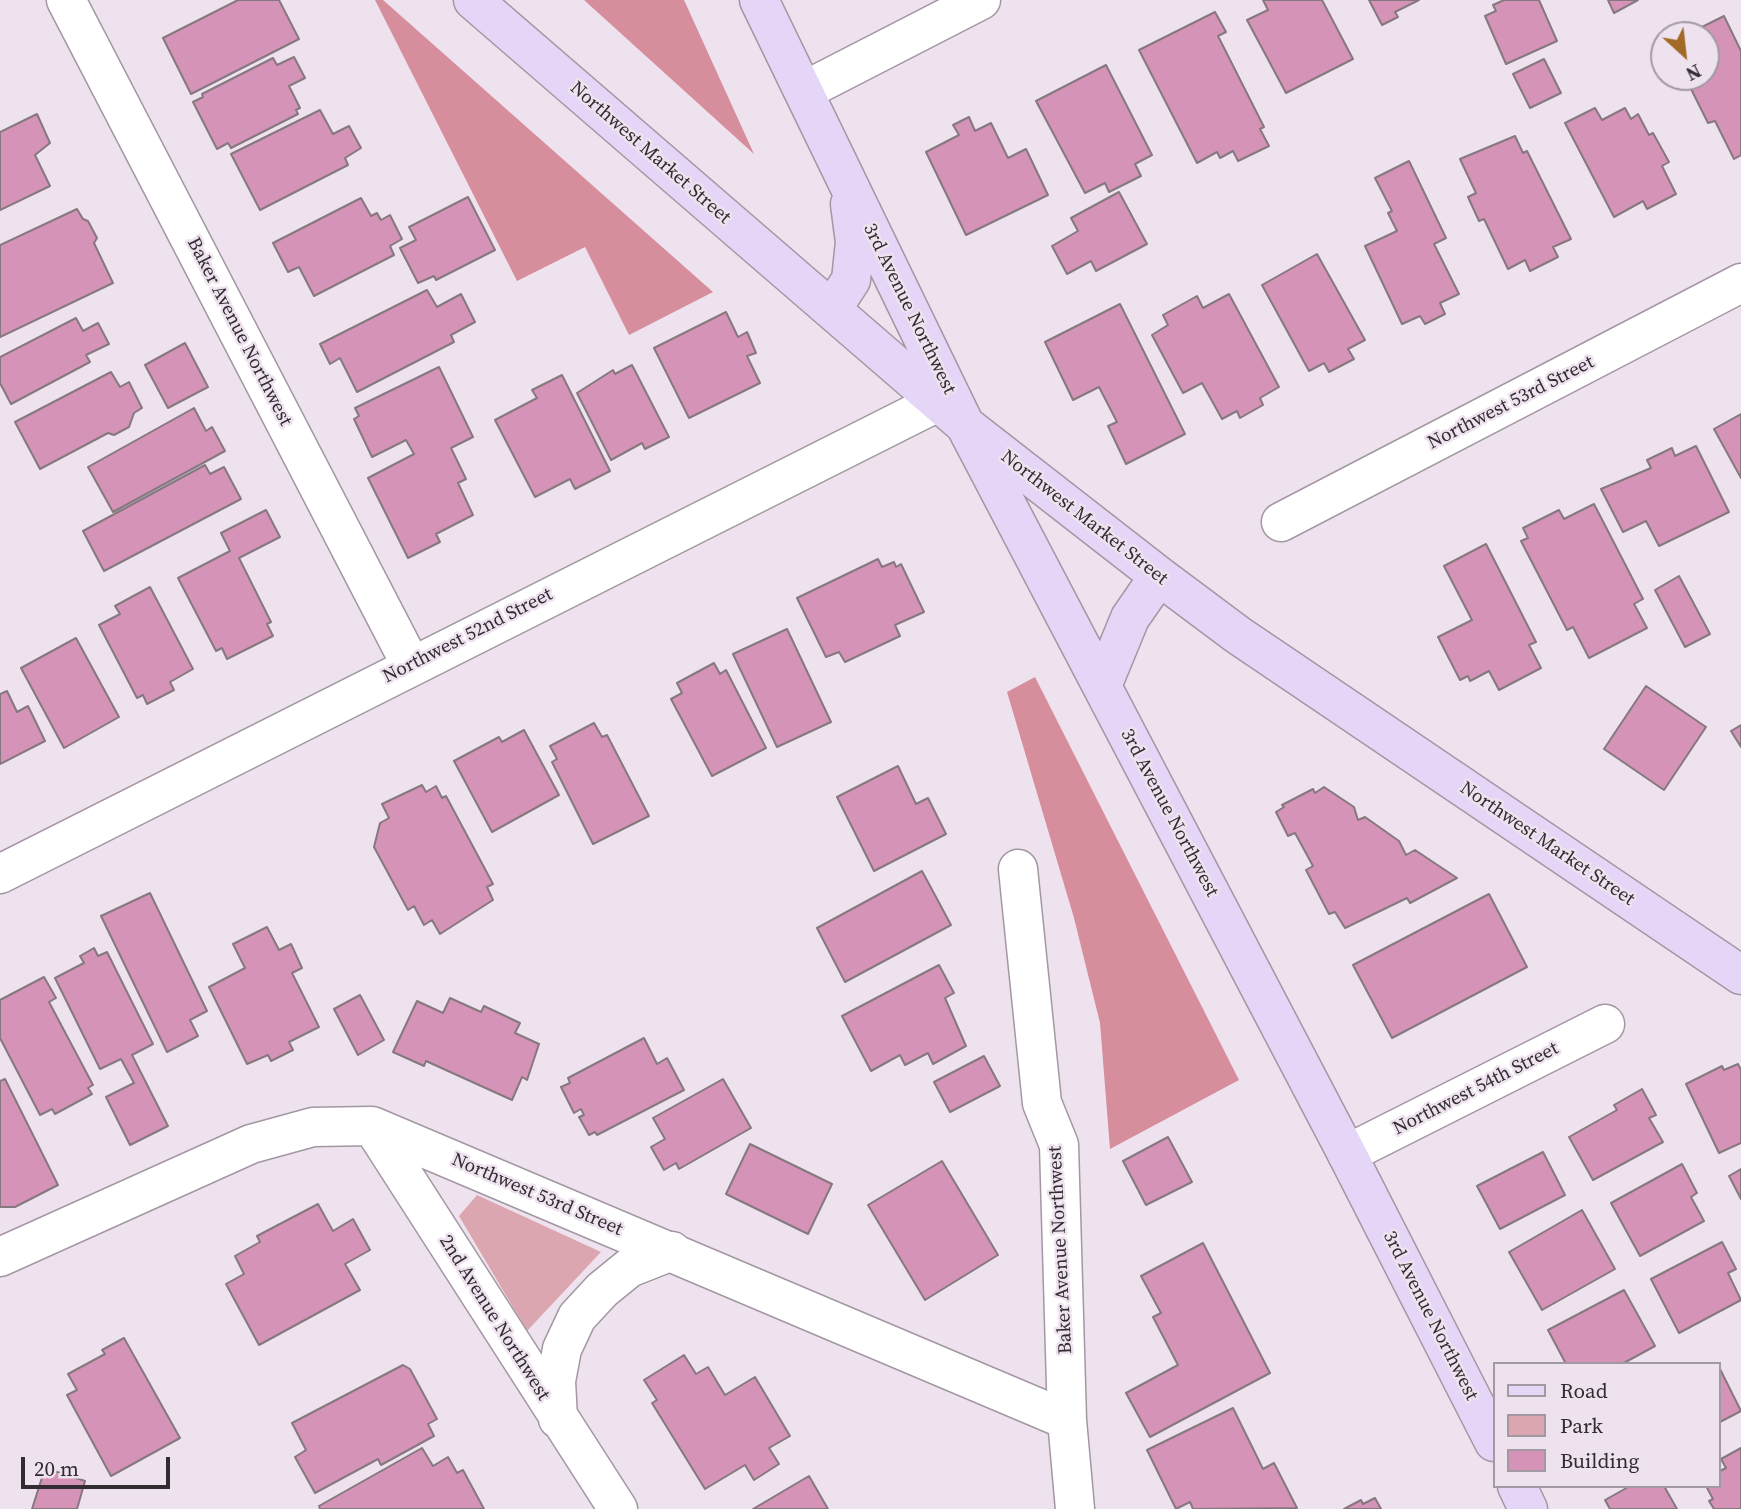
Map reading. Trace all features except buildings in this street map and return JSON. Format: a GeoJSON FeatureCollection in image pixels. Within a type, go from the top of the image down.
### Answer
{"type":"FeatureCollection","features":[{"type":"Feature","properties":{"kind":"street","name":"Baker Avenue Northwest"},"geometry":{"type":"LineString","coordinates":[[66,0],[411,665]]}},
{"type":"Feature","properties":{"kind":"street","name":"Northwest Market Street"},"geometry":{"type":"LineString","coordinates":[[473,0],[952,413],[1159,576],[1238,635],[1741,975]]}},
{"type":"Feature","properties":{"kind":"street","name":"3rd Avenue Northwest"},"geometry":{"type":"LineString","coordinates":[[759,0],[847,181],[952,413],[1102,687],[1347,1154],[1492,1438]]}},
{"type":"Feature","properties":{"kind":"street"},"geometry":{"type":"LineString","coordinates":[[804,91],[981,0]]}},
{"type":"Feature","properties":{"kind":"street","name":"3rd Avenue Northwest"},"geometry":{"type":"LineString","coordinates":[[832,309],[851,280],[855,242],[847,181]]}},
{"type":"Feature","properties":{"kind":"street","name":"Northwest 53rd Street"},"geometry":{"type":"LineString","coordinates":[[1280,522],[1741,284]]}},
{"type":"Feature","properties":{"kind":"street","name":"Northwest 52nd Street"},"geometry":{"type":"LineString","coordinates":[[0,874],[411,665],[952,413]]}},
{"type":"Feature","properties":{"kind":"street"},"geometry":{"type":"LineString","coordinates":[[1102,687],[1130,618],[1159,576]]}},
{"type":"Feature","properties":{"kind":"street","name":"Baker Avenue Northwest"},"geometry":{"type":"LineString","coordinates":[[1018,869],[1042,1103],[1059,1145],[1068,1420],[1075,1509]]}},
{"type":"Feature","properties":{"kind":"street","name":"Northwest 54th Street"},"geometry":{"type":"LineString","coordinates":[[1347,1154],[1605,1024]]}},
{"type":"Feature","properties":{"kind":"street","name":"Northwest 53rd Street"},"geometry":{"type":"LineString","coordinates":[[0,1257],[251,1144],[313,1127],[372,1126],[1068,1420]]}},
{"type":"Feature","properties":{"kind":"street","name":"2nd Avenue Northwest"},"geometry":{"type":"LineString","coordinates":[[372,1126],[618,1509]]}},
{"type":"Feature","properties":{"kind":"street"},"geometry":{"type":"LineString","coordinates":[[558,1419],[556,1381],[562,1349],[577,1317],[602,1290],[629,1268],[672,1251]]}},
{"type":"Feature","properties":{"kind":"street"},"geometry":{"type":"LineString","coordinates":[[1518,1488],[1528,1509]]}},
{"type":"Feature","properties":{"kind":"green space"},"geometry":{"type":"Polygon","coordinates":[[[477,1195],[601,1252],[527,1331],[459,1216],[477,1195]]]}},
{"type":"Feature","properties":{"kind":"shaded area"},"geometry":{"type":"Polygon","coordinates":[[[375,0],[383,0],[713,292],[629,335],[585,247],[517,281],[375,0]]]}},
{"type":"Feature","properties":{"kind":"shaded area"},"geometry":{"type":"Polygon","coordinates":[[[584,0],[684,0],[754,154],[584,0]]]}},
{"type":"Feature","properties":{"kind":"shaded area"},"geometry":{"type":"Polygon","coordinates":[[[1035,677],[1239,1080],[1110,1149],[1100,1023],[1074,918],[1007,692],[1035,677]]]}}]}
